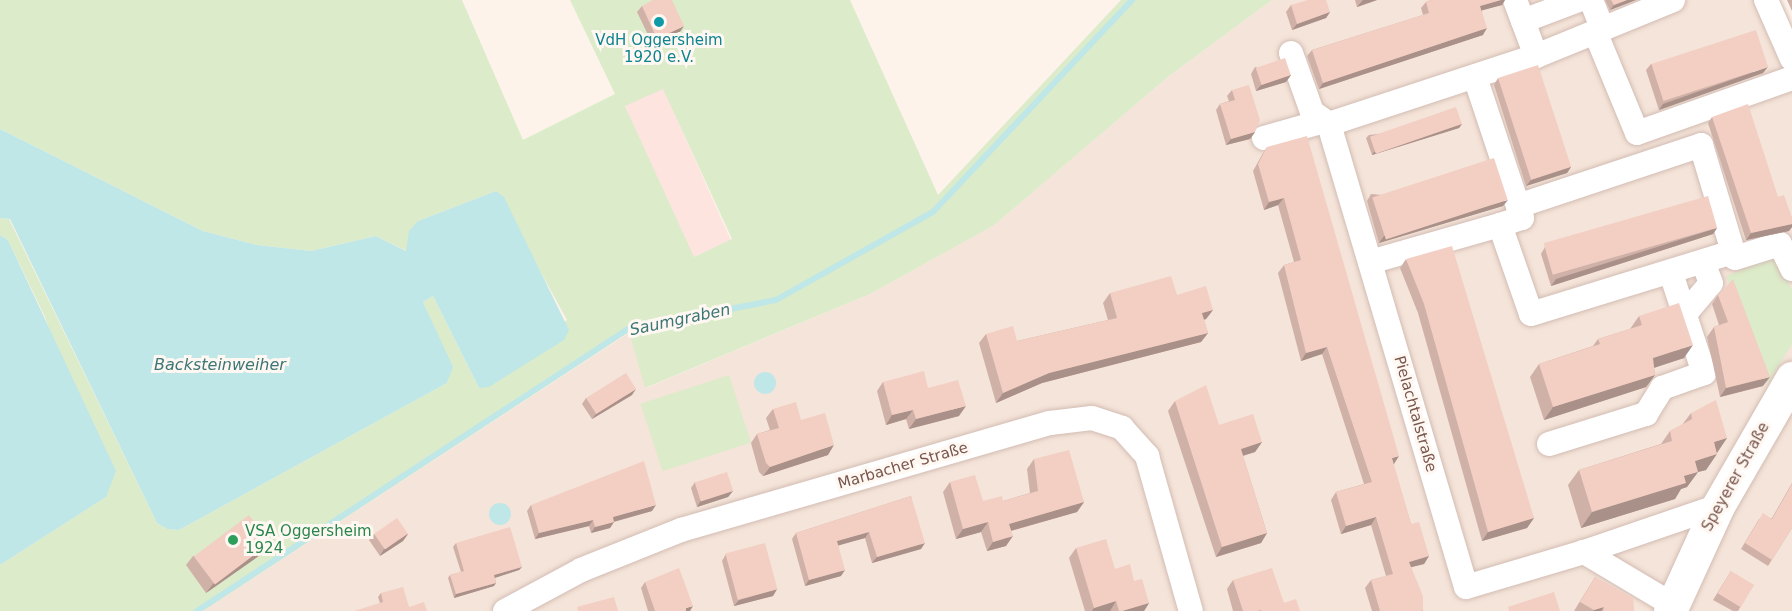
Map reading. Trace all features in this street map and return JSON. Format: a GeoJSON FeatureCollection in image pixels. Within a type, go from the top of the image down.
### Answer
{"type":"FeatureCollection","features":[{"type":"Feature","properties":{"kind":"street"},"geometry":{"type":"LineString","coordinates":[[1536,56],[1519,10],[1579,0]]}},
{"type":"Feature","properties":{"kind":"street"},"geometry":{"type":"LineString","coordinates":[[1591,0],[1600,32],[1647,163]]}},
{"type":"Feature","properties":{"kind":"street"},"geometry":{"type":"LineString","coordinates":[[1264,138],[1326,123],[1475,77],[1600,32],[1673,0]]}},
{"type":"Feature","properties":{"kind":"street"},"geometry":{"type":"LineString","coordinates":[[1766,0],[1792,59]]}},
{"type":"Feature","properties":{"kind":"street","name":"Pielachtalstraße"},"geometry":{"type":"LineString","coordinates":[[1291,53],[1312,112],[1326,123],[1370,262],[1466,587],[1584,552],[1718,506]]}},
{"type":"Feature","properties":{"kind":"street"},"geometry":{"type":"LineString","coordinates":[[1370,262],[1522,218],[1475,77]]}},
{"type":"Feature","properties":{"kind":"street"},"geometry":{"type":"LineString","coordinates":[[1637,133],[1792,78]]}},
{"type":"Feature","properties":{"kind":"street"},"geometry":{"type":"LineString","coordinates":[[1691,115],[1735,258],[1780,244],[1792,269]]}},
{"type":"Feature","properties":{"kind":"street"},"geometry":{"type":"LineString","coordinates":[[1518,206],[1701,145]]}},
{"type":"Feature","properties":{"kind":"street"},"geometry":{"type":"LineString","coordinates":[[1500,225],[1531,314],[1671,273],[1733,252]]}},
{"type":"Feature","properties":{"kind":"street"},"geometry":{"type":"LineString","coordinates":[[1685,314],[1711,283],[1703,262]]}},
{"type":"Feature","properties":{"kind":"street"},"geometry":{"type":"LineString","coordinates":[[1549,444],[1646,414],[1662,388],[1704,373],[1671,273]]}},
{"type":"Feature","properties":{"kind":"street","name":"Speyerer Straße"},"geometry":{"type":"LineString","coordinates":[[1671,608],[1718,506],[1792,378]]}},
{"type":"Feature","properties":{"kind":"street","name":"Marbacher Straße"},"geometry":{"type":"LineString","coordinates":[[505,611],[581,570],[681,530],[1050,423],[1092,418],[1122,428],[1147,456],[1191,611]]}},
{"type":"Feature","properties":{"kind":"street"},"geometry":{"type":"LineString","coordinates":[[1584,552],[1671,608]]}},
{"type":"Feature","properties":{"kind":"shaded area"},"geometry":{"type":"Polygon","coordinates":[[[1272,0],[1777,0],[1792,33],[1792,611],[203,611],[630,332],[646,388],[870,294],[993,226],[1169,76],[1272,0]]]}},
{"type":"Feature","properties":{"kind":"shaded area"},"geometry":{"type":"Polygon","coordinates":[[[663,88],[731,241],[693,258],[625,105],[663,88]]]}},
{"type":"Feature","properties":{"kind":"green space"},"geometry":{"type":"Polygon","coordinates":[[[0,0],[462,0],[523,140],[615,94],[570,0],[850,0],[938,195],[1121,0],[1272,0],[1169,76],[993,226],[870,294],[645,388],[629,332],[203,611],[0,611],[0,565],[106,497],[45,317],[8,240],[0,235],[0,218],[9,219],[157,523],[167,529],[179,530],[447,383],[452,367],[423,302],[433,296],[479,388],[567,320],[496,191],[418,221],[407,251],[376,236],[311,251],[257,245],[203,231],[0,129],[0,0]],[[663,89],[625,106],[694,257],[732,239],[663,89]]]}},
{"type":"Feature","properties":{"kind":"green space"},"geometry":{"type":"Polygon","coordinates":[[[1777,255],[1792,290],[1792,344],[1768,384],[1726,276],[1777,255]]]}},
{"type":"Feature","properties":{"kind":"green space"},"geometry":{"type":"Polygon","coordinates":[[[729,375],[751,443],[662,471],[641,404],[729,375]]]}},
{"type":"Feature","properties":{"kind":"water","name":"Backsteinweiher"},"geometry":{"type":"Polygon","coordinates":[[[0,129],[203,231],[257,245],[311,251],[376,236],[406,251],[409,231],[418,221],[496,191],[504,197],[569,330],[564,340],[489,387],[479,388],[433,296],[423,302],[453,367],[447,383],[179,530],[167,529],[157,523],[10,219],[0,218],[0,129]]]}},
{"type":"Feature","properties":{"kind":"water"},"geometry":{"type":"Polygon","coordinates":[[[0,235],[8,240],[116,471],[106,497],[0,565],[0,235]]]}},
{"type":"Feature","properties":{"kind":"water"},"geometry":{"type":"Polygon","coordinates":[[[765,372],[773,375],[776,383],[773,391],[765,394],[757,391],[754,383],[757,375],[765,372]]]}},
{"type":"Feature","properties":{"kind":"water"},"geometry":{"type":"Polygon","coordinates":[[[500,503],[508,506],[511,514],[508,522],[500,525],[492,522],[489,514],[492,506],[500,503]]]}},
{"type":"Feature","properties":{"kind":"building","name":"VdH Oggersheim 1920 e.V."},"geometry":{"type":"Polygon","coordinates":[[[653,0],[672,0],[684,26],[657,39],[642,6],[653,0]]]}},
{"type":"Feature","properties":{"kind":"building"},"geometry":{"type":"Polygon","coordinates":[[[1308,0],[1326,0],[1330,12],[1297,24],[1291,5],[1308,0]]]}},
{"type":"Feature","properties":{"kind":"building"},"geometry":{"type":"Polygon","coordinates":[[[1431,0],[1501,0],[1480,6],[1487,28],[1323,83],[1312,50],[1429,13],[1426,2],[1431,0]]]}},
{"type":"Feature","properties":{"kind":"building"},"geometry":{"type":"Polygon","coordinates":[[[1611,0],[1627,0],[1614,5],[1611,0]]]}},
{"type":"Feature","properties":{"kind":"building"},"geometry":{"type":"Polygon","coordinates":[[[1756,30],[1768,67],[1663,101],[1651,64],[1756,30]]]}},
{"type":"Feature","properties":{"kind":"building"},"geometry":{"type":"Polygon","coordinates":[[[1285,58],[1291,75],[1262,85],[1256,68],[1285,58]]]}},
{"type":"Feature","properties":{"kind":"building"},"geometry":{"type":"Polygon","coordinates":[[[1538,65],[1571,167],[1531,180],[1498,78],[1538,65]]]}},
{"type":"Feature","properties":{"kind":"building"},"geometry":{"type":"Polygon","coordinates":[[[1249,85],[1260,120],[1255,132],[1231,139],[1220,104],[1235,100],[1232,90],[1249,85]]]}},
{"type":"Feature","properties":{"kind":"building"},"geometry":{"type":"Polygon","coordinates":[[[1748,104],[1778,197],[1784,195],[1792,218],[1792,224],[1751,233],[1712,117],[1748,104]]]}},
{"type":"Feature","properties":{"kind":"building"},"geometry":{"type":"Polygon","coordinates":[[[1456,107],[1462,124],[1376,154],[1370,137],[1456,107]]]}},
{"type":"Feature","properties":{"kind":"building"},"geometry":{"type":"Polygon","coordinates":[[[1307,136],[1399,456],[1392,458],[1411,524],[1419,522],[1429,556],[1409,562],[1423,596],[1423,610],[1421,611],[1380,611],[1371,580],[1393,574],[1376,517],[1346,526],[1336,492],[1372,482],[1327,347],[1306,353],[1284,265],[1301,260],[1284,198],[1269,202],[1258,164],[1267,147],[1307,136]]]}},
{"type":"Feature","properties":{"kind":"building"},"geometry":{"type":"Polygon","coordinates":[[[1494,158],[1508,200],[1386,239],[1372,198],[1494,158]]]}},
{"type":"Feature","properties":{"kind":"building"},"geometry":{"type":"Polygon","coordinates":[[[1708,196],[1717,228],[1553,275],[1544,243],[1708,196]]]}},
{"type":"Feature","properties":{"kind":"building"},"geometry":{"type":"Polygon","coordinates":[[[1452,246],[1534,518],[1488,532],[1424,304],[1406,259],[1452,246]]]}},
{"type":"Feature","properties":{"kind":"building"},"geometry":{"type":"Polygon","coordinates":[[[1171,276],[1177,295],[1206,286],[1213,310],[1202,313],[1208,333],[1049,373],[1003,393],[986,334],[1013,326],[1017,341],[1117,318],[1110,293],[1171,276]]]}},
{"type":"Feature","properties":{"kind":"building"},"geometry":{"type":"Polygon","coordinates":[[[1733,279],[1770,377],[1726,388],[1714,327],[1728,322],[1718,295],[1733,279]]]}},
{"type":"Feature","properties":{"kind":"building"},"geometry":{"type":"Polygon","coordinates":[[[1679,303],[1693,345],[1653,358],[1655,375],[1553,407],[1539,364],[1600,344],[1598,339],[1642,325],[1639,316],[1679,303]]]}},
{"type":"Feature","properties":{"kind":"building"},"geometry":{"type":"Polygon","coordinates":[[[924,371],[928,388],[958,380],[966,406],[916,419],[913,410],[892,415],[883,382],[924,371]]]}},
{"type":"Feature","properties":{"kind":"building"},"geometry":{"type":"Polygon","coordinates":[[[626,373],[636,389],[596,414],[586,398],[626,373]]]}},
{"type":"Feature","properties":{"kind":"building"},"geometry":{"type":"Polygon","coordinates":[[[1206,385],[1219,425],[1253,414],[1262,442],[1241,449],[1267,533],[1222,547],[1175,401],[1206,385]]]}},
{"type":"Feature","properties":{"kind":"building"},"geometry":{"type":"Polygon","coordinates":[[[1716,400],[1727,438],[1714,442],[1717,454],[1695,461],[1698,472],[1684,476],[1686,483],[1592,512],[1579,470],[1672,441],[1670,431],[1692,419],[1691,413],[1716,400]]]}},
{"type":"Feature","properties":{"kind":"building"},"geometry":{"type":"Polygon","coordinates":[[[796,402],[801,420],[825,413],[834,445],[770,467],[766,463],[757,434],[779,428],[773,409],[796,402]]]}},
{"type":"Feature","properties":{"kind":"building"},"geometry":{"type":"Polygon","coordinates":[[[1069,450],[1084,502],[1009,524],[1013,536],[993,542],[988,522],[963,529],[950,482],[975,475],[983,501],[1002,496],[1003,501],[1038,491],[1034,459],[1069,450]]]}},
{"type":"Feature","properties":{"kind":"building"},"geometry":{"type":"Polygon","coordinates":[[[644,461],[656,505],[613,517],[614,522],[595,527],[593,520],[539,533],[531,505],[644,461]]]}},
{"type":"Feature","properties":{"kind":"building"},"geometry":{"type":"Polygon","coordinates":[[[727,472],[733,491],[701,502],[695,483],[727,472]]]}},
{"type":"Feature","properties":{"kind":"building"},"geometry":{"type":"Polygon","coordinates":[[[1792,484],[1792,528],[1772,560],[1745,543],[1763,513],[1772,519],[1792,484]]]}},
{"type":"Feature","properties":{"kind":"building"},"geometry":{"type":"Polygon","coordinates":[[[911,496],[925,543],[877,557],[869,532],[837,541],[845,570],[809,580],[796,533],[911,496]]]}},
{"type":"Feature","properties":{"kind":"building"},"geometry":{"type":"Polygon","coordinates":[[[249,515],[270,543],[215,584],[194,557],[249,515]]]}},
{"type":"Feature","properties":{"kind":"building"},"geometry":{"type":"Polygon","coordinates":[[[397,518],[408,534],[385,550],[374,534],[397,518]]]}},
{"type":"Feature","properties":{"kind":"building"},"geometry":{"type":"Polygon","coordinates":[[[510,527],[522,567],[494,575],[496,583],[456,594],[450,575],[464,571],[456,543],[510,527]]]}},
{"type":"Feature","properties":{"kind":"building"},"geometry":{"type":"Polygon","coordinates":[[[1106,539],[1115,569],[1130,564],[1134,581],[1142,579],[1149,603],[1122,611],[1119,611],[1116,601],[1094,608],[1076,548],[1106,539]]]}},
{"type":"Feature","properties":{"kind":"building"},"geometry":{"type":"Polygon","coordinates":[[[765,543],[777,589],[738,600],[725,554],[765,543]]]}},
{"type":"Feature","properties":{"kind":"building"},"geometry":{"type":"Polygon","coordinates":[[[679,568],[693,606],[686,608],[686,611],[655,611],[645,582],[679,568]]]}},
{"type":"Feature","properties":{"kind":"building"},"geometry":{"type":"Polygon","coordinates":[[[1272,568],[1284,603],[1296,599],[1300,611],[1243,611],[1233,580],[1272,568]]]}},
{"type":"Feature","properties":{"kind":"building"},"geometry":{"type":"Polygon","coordinates":[[[1731,571],[1754,585],[1741,607],[1718,593],[1731,571]]]}},
{"type":"Feature","properties":{"kind":"building"},"geometry":{"type":"Polygon","coordinates":[[[1595,577],[1633,598],[1634,611],[1603,611],[1604,607],[1594,610],[1580,602],[1595,577]]]}},
{"type":"Feature","properties":{"kind":"building"},"geometry":{"type":"Polygon","coordinates":[[[403,587],[409,607],[424,602],[427,611],[354,611],[383,602],[381,593],[403,587]]]}},
{"type":"Feature","properties":{"kind":"building"},"geometry":{"type":"Polygon","coordinates":[[[1554,592],[1560,611],[1509,611],[1508,607],[1554,592]]]}},
{"type":"Feature","properties":{"kind":"building"},"geometry":{"type":"Polygon","coordinates":[[[614,597],[618,611],[578,611],[577,607],[614,597]]]}},
{"type":"Feature","properties":{"kind":"waterway","name":"Saumgraben"},"geometry":{"type":"LineString","coordinates":[[197,611],[628,329],[776,300],[933,212],[1132,0]]}},
{"type":"Feature","properties":{"kind":"place","name":"VdH Oggersheim 1920 e.V."},"geometry":{"type":"Point","coordinates":[659,22]}},
{"type":"Feature","properties":{"kind":"place","name":"VSA Oggersheim 1924"},"geometry":{"type":"Point","coordinates":[233,540]}}]}
